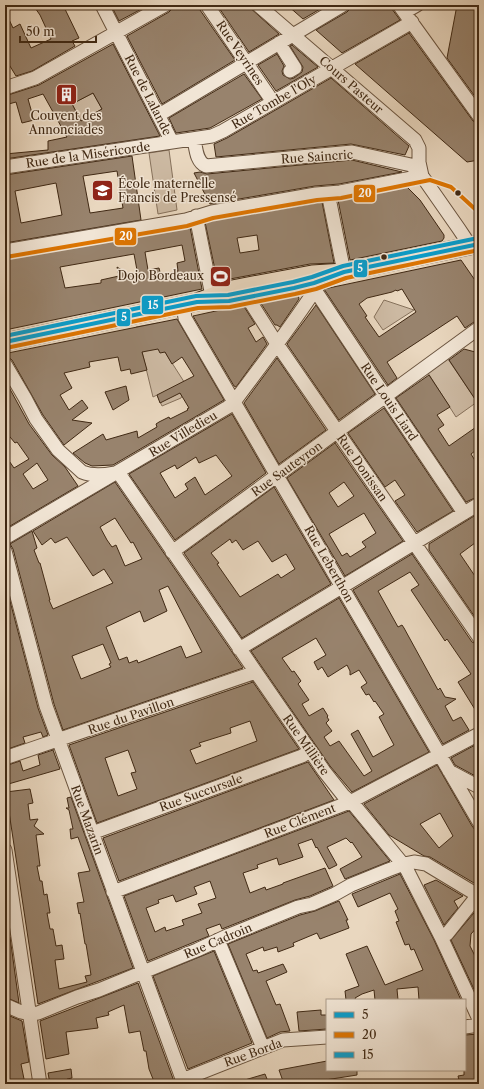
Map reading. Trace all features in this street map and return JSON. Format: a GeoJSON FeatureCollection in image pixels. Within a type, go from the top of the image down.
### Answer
{"type":"FeatureCollection","features":[{"type":"Feature","properties":{"kind":"main road"},"geometry":{"type":"LineString","coordinates":[[5,342],[201,301],[232,289],[312,274],[344,272],[472,248]]}},
{"type":"Feature","properties":{"kind":"main road"},"geometry":{"type":"LineString","coordinates":[[201,301],[229,301],[314,286],[344,272]]}},
{"type":"Feature","properties":{"kind":"street","name":"Rue de Lalande"},"geometry":{"type":"LineString","coordinates":[[102,5],[172,142]]}},
{"type":"Feature","properties":{"kind":"street","name":"Rue Veyrines"},"geometry":{"type":"LineString","coordinates":[[207,5],[273,102]]}},
{"type":"Feature","properties":{"kind":"street","name":"Cours Pasteur"},"geometry":{"type":"LineString","coordinates":[[258,5],[415,140],[419,148],[419,162],[422,176]]}},
{"type":"Feature","properties":{"kind":"street","name":"Rue Tombe l'Oly"},"geometry":{"type":"LineString","coordinates":[[172,142],[212,136],[223,131],[332,68],[417,5]]}},
{"type":"Feature","properties":{"kind":"street"},"geometry":{"type":"LineString","coordinates":[[5,88],[35,78],[116,33],[157,7]]}},
{"type":"Feature","properties":{"kind":"street"},"geometry":{"type":"LineString","coordinates":[[159,115],[279,44],[336,7]]}},
{"type":"Feature","properties":{"kind":"street"},"geometry":{"type":"LineString","coordinates":[[405,13],[479,116]]}},
{"type":"Feature","properties":{"kind":"street"},"geometry":{"type":"LineString","coordinates":[[279,44],[295,68],[290,71]]}},
{"type":"Feature","properties":{"kind":"street","name":"Rue Saincric"},"geometry":{"type":"LineString","coordinates":[[194,139],[200,163],[206,166],[352,152],[411,165],[422,176]]}},
{"type":"Feature","properties":{"kind":"street","name":"Rue de la Miséricorde"},"geometry":{"type":"LineString","coordinates":[[5,167],[172,142]]}},
{"type":"Feature","properties":{"kind":"street"},"geometry":{"type":"LineString","coordinates":[[5,251],[160,224],[219,210],[328,193],[422,176],[472,248]]}},
{"type":"Feature","properties":{"kind":"street"},"geometry":{"type":"LineString","coordinates":[[328,193],[344,272]]}},
{"type":"Feature","properties":{"kind":"street"},"geometry":{"type":"LineString","coordinates":[[196,216],[201,301]]}},
{"type":"Feature","properties":{"kind":"street","name":"Rue Villedieu"},"geometry":{"type":"LineString","coordinates":[[5,538],[228,407],[234,402],[278,344],[314,286]]}},
{"type":"Feature","properties":{"kind":"street","name":"Rue Louis Liard"},"geometry":{"type":"LineString","coordinates":[[314,286],[385,397],[464,513]]}},
{"type":"Feature","properties":{"kind":"street","name":"Rue Donissan"},"geometry":{"type":"LineString","coordinates":[[249,297],[251,303],[337,432],[479,637]]}},
{"type":"Feature","properties":{"kind":"street","name":"Rue Leberthon"},"geometry":{"type":"LineString","coordinates":[[201,301],[185,318],[479,822]]}},
{"type":"Feature","properties":{"kind":"street","name":"Rue Sauteyron"},"geometry":{"type":"LineString","coordinates":[[172,552],[479,328]]}},
{"type":"Feature","properties":{"kind":"street"},"geometry":{"type":"LineString","coordinates":[[5,364],[36,419],[58,450],[87,474],[103,475],[118,472]]}},
{"type":"Feature","properties":{"kind":"street","name":"Rue Millière"},"geometry":{"type":"LineString","coordinates":[[118,472],[310,751],[343,795],[404,864],[441,937],[478,1017],[479,1024]]}},
{"type":"Feature","properties":{"kind":"street"},"geometry":{"type":"LineString","coordinates":[[81,493],[87,484],[87,474]]}},
{"type":"Feature","properties":{"kind":"street"},"geometry":{"type":"LineString","coordinates":[[239,649],[479,504]]}},
{"type":"Feature","properties":{"kind":"street","name":"Rue Mazarin"},"geometry":{"type":"LineString","coordinates":[[5,551],[46,706],[183,1082]]}},
{"type":"Feature","properties":{"kind":"street","name":"Rue du Pavillon"},"geometry":{"type":"LineString","coordinates":[[5,758],[256,672]]}},
{"type":"Feature","properties":{"kind":"street","name":"Rue Clément"},"geometry":{"type":"LineString","coordinates":[[113,892],[350,802],[479,734]]}},
{"type":"Feature","properties":{"kind":"street","name":"Rue Succursale"},"geometry":{"type":"LineString","coordinates":[[92,833],[302,756],[310,751]]}},
{"type":"Feature","properties":{"kind":"street"},"geometry":{"type":"LineString","coordinates":[[449,771],[479,787]]}},
{"type":"Feature","properties":{"kind":"street"},"geometry":{"type":"LineString","coordinates":[[5,850],[40,1084]]}},
{"type":"Feature","properties":{"kind":"street","name":"Rue Cadroin"},"geometry":{"type":"LineString","coordinates":[[30,1014],[99,990],[144,972],[404,864],[420,862],[426,864],[478,895]]}},
{"type":"Feature","properties":{"kind":"street"},"geometry":{"type":"LineString","coordinates":[[441,937],[447,934],[478,895]]}},
{"type":"Feature","properties":{"kind":"street"},"geometry":{"type":"LineString","coordinates":[[218,940],[263,1048]]}},
{"type":"Feature","properties":{"kind":"street"},"geometry":{"type":"LineString","coordinates":[[5,1005],[30,1014]]}},
{"type":"Feature","properties":{"kind":"street"},"geometry":{"type":"LineString","coordinates":[[466,1028],[479,1024]]}},
{"type":"Feature","properties":{"kind":"street","name":"Rue Borda"},"geometry":{"type":"LineString","coordinates":[[183,1082],[283,1040],[326,1037]]}},
{"type":"Feature","properties":{"kind":"shaded area"},"geometry":{"type":"Polygon","coordinates":[[[93,93],[102,109],[81,121],[72,104],[93,93]]]}},
{"type":"Feature","properties":{"kind":"shaded area"},"geometry":{"type":"Polygon","coordinates":[[[169,150],[177,210],[158,214],[149,153],[169,150]]]}},
{"type":"Feature","properties":{"kind":"shaded area"},"geometry":{"type":"Polygon","coordinates":[[[384,300],[414,310],[383,330],[374,317],[384,300]]]}},
{"type":"Feature","properties":{"kind":"shaded area"},"geometry":{"type":"Polygon","coordinates":[[[158,323],[165,352],[188,388],[180,393],[182,396],[181,398],[162,406],[157,395],[153,397],[136,327],[158,323]]]}},
{"type":"Feature","properties":{"kind":"shaded area"},"geometry":{"type":"Polygon","coordinates":[[[448,359],[477,402],[456,417],[428,373],[448,359]]]}},
{"type":"Feature","properties":{"kind":"building"},"geometry":{"type":"Polygon","coordinates":[[[33,5],[63,5],[79,38],[72,41],[75,46],[32,71],[16,76],[5,58],[5,11],[13,28],[20,24],[31,48],[51,39],[40,15],[33,5]]]}},
{"type":"Feature","properties":{"kind":"building"},"geometry":{"type":"Polygon","coordinates":[[[111,5],[126,5],[128,8],[134,5],[149,5],[119,21],[111,5]]]}},
{"type":"Feature","properties":{"kind":"building"},"geometry":{"type":"Polygon","coordinates":[[[173,5],[199,5],[200,10],[235,60],[162,104],[127,36],[169,12],[173,5]]]}},
{"type":"Feature","properties":{"kind":"building"},"geometry":{"type":"Polygon","coordinates":[[[217,5],[247,5],[279,34],[249,52],[217,5]]]}},
{"type":"Feature","properties":{"kind":"building"},"geometry":{"type":"Polygon","coordinates":[[[287,5],[327,5],[303,19],[287,5]]]}},
{"type":"Feature","properties":{"kind":"building"},"geometry":{"type":"Polygon","coordinates":[[[351,5],[389,5],[400,20],[342,53],[316,30],[347,12],[351,5]]]}},
{"type":"Feature","properties":{"kind":"building"},"geometry":{"type":"Polygon","coordinates":[[[457,5],[479,5],[479,102],[447,58],[457,5]]]}},
{"type":"Feature","properties":{"kind":"building"},"geometry":{"type":"Polygon","coordinates":[[[409,33],[473,121],[479,124],[479,160],[467,162],[355,64],[409,33]]]}},
{"type":"Feature","properties":{"kind":"building","name":"Couvent des Annonciades"},"geometry":{"type":"Polygon","coordinates":[[[113,44],[160,136],[5,159],[5,154],[48,150],[48,141],[67,137],[43,94],[28,99],[34,120],[22,123],[16,102],[5,105],[5,96],[39,85],[113,44]],[[93,93],[72,104],[81,121],[102,109],[93,93]]]}},
{"type":"Feature","properties":{"kind":"building"},"geometry":{"type":"Polygon","coordinates":[[[292,45],[318,67],[276,91],[258,65],[277,54],[284,66],[282,71],[283,75],[290,79],[294,78],[302,72],[303,67],[290,46],[292,45]]]}},
{"type":"Feature","properties":{"kind":"building"},"geometry":{"type":"Polygon","coordinates":[[[244,74],[262,99],[210,128],[176,133],[169,118],[244,74]]]}},
{"type":"Feature","properties":{"kind":"building"},"geometry":{"type":"Polygon","coordinates":[[[331,78],[409,146],[405,155],[351,144],[216,157],[214,144],[331,78]]]}},
{"type":"Feature","properties":{"kind":"building"},"geometry":{"type":"Polygon","coordinates":[[[132,156],[141,220],[5,243],[5,175],[132,156]],[[117,171],[83,176],[90,213],[123,208],[117,171]],[[56,183],[15,191],[21,223],[62,215],[56,183]]]}},
{"type":"Feature","properties":{"kind":"building"},"geometry":{"type":"Polygon","coordinates":[[[352,160],[402,172],[339,184],[315,186],[210,204],[194,173],[200,172],[207,174],[352,160]]]}},
{"type":"Feature","properties":{"kind":"building"},"geometry":{"type":"Polygon","coordinates":[[[407,187],[420,200],[444,235],[442,241],[350,260],[338,200],[407,187]]]}},
{"type":"Feature","properties":{"kind":"building"},"geometry":{"type":"Polygon","coordinates":[[[322,202],[334,263],[310,264],[230,279],[218,284],[205,222],[322,202]],[[257,235],[237,238],[240,253],[259,250],[257,235]]]}},
{"type":"Feature","properties":{"kind":"building"},"geometry":{"type":"Polygon","coordinates":[[[190,227],[202,289],[5,330],[5,304],[7,303],[5,293],[5,259],[190,227]],[[182,245],[145,252],[148,270],[159,268],[161,276],[176,273],[176,271],[178,271],[177,263],[185,261],[182,245]],[[134,254],[60,267],[65,288],[101,283],[101,280],[119,276],[117,267],[139,281],[134,254]]]}},
{"type":"Feature","properties":{"kind":"building"},"geometry":{"type":"Polygon","coordinates":[[[461,260],[479,286],[479,320],[465,328],[457,316],[387,362],[397,378],[388,385],[324,289],[461,260]],[[402,289],[367,298],[359,304],[367,316],[365,317],[379,337],[416,312],[402,289]]]}},
{"type":"Feature","properties":{"kind":"building"},"geometry":{"type":"Polygon","coordinates":[[[298,294],[299,299],[280,327],[275,325],[260,302],[298,294]]]}},
{"type":"Feature","properties":{"kind":"building"},"geometry":{"type":"Polygon","coordinates":[[[243,305],[255,324],[248,328],[256,342],[263,337],[267,344],[236,387],[193,316],[243,305]]]}},
{"type":"Feature","properties":{"kind":"building"},"geometry":{"type":"Polygon","coordinates":[[[316,305],[375,394],[339,420],[287,344],[316,305]]]}},
{"type":"Feature","properties":{"kind":"building"},"geometry":{"type":"Polygon","coordinates":[[[177,319],[224,400],[113,465],[92,466],[85,463],[73,453],[103,434],[106,440],[137,431],[138,438],[157,427],[156,424],[159,422],[169,417],[170,419],[188,410],[187,409],[189,408],[180,393],[160,403],[157,395],[194,376],[182,357],[172,364],[165,352],[160,353],[158,349],[142,352],[147,370],[131,374],[130,369],[121,371],[118,357],[89,362],[90,367],[64,373],[72,388],[60,395],[69,410],[82,400],[88,408],[72,420],[92,423],[64,445],[43,415],[12,360],[7,356],[8,353],[177,319]]]}},
{"type":"Feature","properties":{"kind":"building"},"geometry":{"type":"Polygon","coordinates":[[[464,349],[479,353],[479,405],[449,360],[464,349]]]}},
{"type":"Feature","properties":{"kind":"building"},"geometry":{"type":"Polygon","coordinates":[[[277,358],[326,430],[279,464],[244,403],[277,358]]]}},
{"type":"Feature","properties":{"kind":"building"},"geometry":{"type":"Polygon","coordinates":[[[429,375],[450,407],[437,415],[444,425],[438,429],[449,446],[479,425],[479,448],[471,454],[479,467],[479,496],[466,502],[396,398],[429,375]]]}},
{"type":"Feature","properties":{"kind":"building"},"geometry":{"type":"Polygon","coordinates":[[[5,380],[29,424],[52,455],[65,467],[78,486],[5,529],[5,455],[14,468],[29,459],[17,442],[15,443],[5,431],[5,380]],[[37,463],[23,474],[33,489],[48,480],[37,463]]]}},
{"type":"Feature","properties":{"kind":"building"},"geometry":{"type":"Polygon","coordinates":[[[126,386],[129,400],[113,410],[105,392],[126,386]]]}},
{"type":"Feature","properties":{"kind":"building"},"geometry":{"type":"Polygon","coordinates":[[[384,408],[453,511],[417,532],[395,501],[405,495],[395,480],[385,487],[348,433],[384,408]]]}},
{"type":"Feature","properties":{"kind":"building"},"geometry":{"type":"Polygon","coordinates":[[[232,414],[266,473],[175,540],[129,474],[232,414]],[[216,455],[199,463],[196,457],[177,469],[175,465],[160,473],[175,498],[188,489],[185,484],[195,477],[205,495],[232,476],[216,455]]]}},
{"type":"Feature","properties":{"kind":"building"},"geometry":{"type":"Polygon","coordinates":[[[335,443],[403,541],[345,576],[287,478],[335,443]],[[344,482],[329,493],[338,507],[354,496],[344,482]],[[364,513],[329,534],[342,556],[347,553],[350,557],[366,547],[362,542],[376,533],[364,513]]]}},
{"type":"Feature","properties":{"kind":"building"},"geometry":{"type":"Polygon","coordinates":[[[115,482],[243,668],[63,730],[54,704],[13,549],[10,544],[32,531],[37,548],[34,550],[40,563],[49,600],[53,609],[113,583],[104,569],[93,576],[67,537],[55,543],[51,538],[42,545],[33,531],[115,482]],[[115,518],[100,527],[107,540],[112,547],[116,545],[125,566],[142,559],[133,542],[131,543],[115,518]],[[168,586],[159,590],[167,611],[144,622],[140,611],[106,627],[119,660],[127,657],[129,663],[137,660],[138,663],[181,646],[186,658],[202,652],[168,586]],[[103,644],[72,656],[81,679],[111,667],[109,664],[111,663],[103,644]]]}},
{"type":"Feature","properties":{"kind":"building"},"geometry":{"type":"Polygon","coordinates":[[[274,487],[331,584],[242,638],[184,553],[274,487]],[[230,539],[211,553],[240,597],[278,574],[281,578],[295,569],[286,554],[272,562],[258,541],[243,550],[236,540],[232,543],[230,539]]]}},
{"type":"Feature","properties":{"kind":"building"},"geometry":{"type":"Polygon","coordinates":[[[479,513],[479,540],[460,554],[479,582],[479,623],[429,550],[429,544],[479,513]]]}},
{"type":"Feature","properties":{"kind":"building"},"geometry":{"type":"Polygon","coordinates":[[[412,554],[472,642],[479,645],[479,716],[458,682],[471,674],[447,639],[445,641],[411,590],[419,585],[410,572],[378,591],[398,627],[402,625],[404,628],[438,690],[440,688],[445,697],[456,699],[445,706],[453,721],[461,717],[469,730],[443,744],[353,590],[412,554]]]}},
{"type":"Feature","properties":{"kind":"building"},"geometry":{"type":"Polygon","coordinates":[[[5,582],[38,708],[48,735],[43,737],[41,732],[23,737],[25,743],[5,750],[5,625],[10,624],[5,607],[5,582]]]}},
{"type":"Feature","properties":{"kind":"building"},"geometry":{"type":"Polygon","coordinates":[[[339,598],[429,752],[352,792],[330,766],[251,651],[339,598]],[[316,638],[282,658],[292,672],[294,671],[301,681],[298,684],[309,700],[302,704],[309,716],[323,708],[329,720],[326,723],[332,731],[324,737],[330,746],[339,741],[364,776],[372,771],[351,734],[358,730],[373,757],[394,745],[379,717],[384,714],[375,701],[374,702],[369,694],[366,695],[361,687],[367,683],[359,670],[350,675],[347,665],[328,677],[322,667],[318,670],[314,662],[326,655],[316,638]]]}},
{"type":"Feature","properties":{"kind":"building"},"geometry":{"type":"Polygon","coordinates":[[[253,682],[299,749],[97,823],[69,745],[253,682]],[[250,721],[230,728],[231,733],[199,743],[201,746],[190,750],[196,764],[257,741],[250,721]],[[128,750],[105,758],[118,796],[137,789],[131,773],[136,772],[128,750]]]}},
{"type":"Feature","properties":{"kind":"building"},"geometry":{"type":"Polygon","coordinates":[[[477,744],[479,748],[479,778],[455,765],[451,758],[477,744]]]}},
{"type":"Feature","properties":{"kind":"building"},"geometry":{"type":"Polygon","coordinates":[[[53,750],[60,769],[5,785],[5,766],[20,761],[23,771],[40,765],[38,755],[53,750]]]}},
{"type":"Feature","properties":{"kind":"building"},"geometry":{"type":"Polygon","coordinates":[[[308,762],[334,800],[119,881],[103,838],[308,762]]]}},
{"type":"Feature","properties":{"kind":"building"},"geometry":{"type":"Polygon","coordinates":[[[437,765],[472,826],[479,835],[479,886],[389,835],[364,804],[437,765]],[[440,813],[420,824],[439,848],[453,836],[440,813]]]}},
{"type":"Feature","properties":{"kind":"building"},"geometry":{"type":"Polygon","coordinates":[[[30,789],[33,803],[28,804],[30,820],[38,819],[34,826],[44,834],[36,835],[40,866],[37,866],[40,881],[42,881],[44,895],[47,894],[50,913],[47,913],[50,929],[53,929],[56,946],[62,945],[64,959],[55,960],[59,989],[87,982],[85,976],[91,975],[77,903],[84,902],[78,873],[90,871],[78,837],[71,839],[70,829],[73,829],[69,810],[66,808],[69,808],[67,798],[71,797],[133,968],[38,1004],[6,792],[30,789]]]}},
{"type":"Feature","properties":{"kind":"building"},"geometry":{"type":"Polygon","coordinates":[[[349,811],[390,861],[345,879],[340,869],[362,857],[352,842],[351,843],[346,838],[327,847],[337,865],[329,869],[312,839],[298,844],[303,857],[279,865],[277,858],[257,865],[258,868],[243,873],[250,893],[265,887],[266,890],[325,868],[333,886],[222,929],[220,924],[206,929],[209,936],[148,961],[124,896],[349,811]],[[210,881],[194,887],[197,894],[176,902],[173,895],[158,900],[159,903],[146,908],[155,932],[165,927],[166,931],[184,925],[182,920],[202,913],[198,904],[216,898],[210,881]]]}},
{"type":"Feature","properties":{"kind":"building"},"geometry":{"type":"Polygon","coordinates":[[[400,874],[434,940],[461,999],[419,999],[418,987],[397,989],[398,999],[375,999],[374,990],[362,994],[356,999],[346,999],[345,991],[359,986],[346,954],[367,946],[385,985],[423,970],[414,949],[411,950],[409,944],[405,945],[396,922],[399,921],[395,911],[398,909],[390,893],[358,907],[352,894],[400,874]]]}},
{"type":"Feature","properties":{"kind":"building"},"geometry":{"type":"Polygon","coordinates":[[[436,880],[463,896],[454,901],[458,908],[444,925],[424,885],[436,880]]]}},
{"type":"Feature","properties":{"kind":"building"},"geometry":{"type":"Polygon","coordinates":[[[339,901],[348,920],[346,920],[349,928],[320,939],[317,933],[293,943],[294,946],[278,952],[277,947],[264,951],[263,947],[246,954],[253,971],[257,970],[258,973],[283,964],[287,972],[266,981],[276,1005],[280,1004],[290,1031],[280,1032],[267,1038],[228,944],[339,901]]]}},
{"type":"Feature","properties":{"kind":"building"},"geometry":{"type":"Polygon","coordinates":[[[479,907],[479,925],[471,934],[470,946],[479,964],[479,1000],[451,940],[479,907]]]}},
{"type":"Feature","properties":{"kind":"building"},"geometry":{"type":"Polygon","coordinates":[[[5,937],[10,937],[19,1003],[5,997],[5,937]]]}},
{"type":"Feature","properties":{"kind":"building"},"geometry":{"type":"Polygon","coordinates":[[[214,951],[252,1043],[188,1069],[153,976],[214,951]]]}},
{"type":"Feature","properties":{"kind":"building"},"geometry":{"type":"Polygon","coordinates":[[[138,983],[175,1084],[155,1084],[149,1069],[146,1051],[144,1051],[140,1031],[129,1033],[124,1005],[108,1012],[109,1015],[96,1018],[98,1028],[66,1032],[69,1054],[46,1059],[40,1021],[138,983]]]}},
{"type":"Feature","properties":{"kind":"building"},"geometry":{"type":"Polygon","coordinates":[[[321,1010],[321,1015],[326,1015],[326,1029],[299,1031],[297,1012],[321,1010]]]}},
{"type":"Feature","properties":{"kind":"building"},"geometry":{"type":"Polygon","coordinates":[[[5,1014],[22,1021],[29,1062],[21,1064],[25,1084],[8,1084],[6,1081],[5,1014]]]}},
{"type":"Feature","properties":{"kind":"building"},"geometry":{"type":"Polygon","coordinates":[[[479,1034],[479,1084],[460,1084],[458,1076],[464,1075],[464,1071],[466,1071],[466,1035],[479,1034]]]}},
{"type":"Feature","properties":{"kind":"building"},"geometry":{"type":"Polygon","coordinates":[[[326,1061],[326,1071],[357,1071],[357,1075],[300,1084],[284,1084],[279,1070],[326,1061]]]}},
{"type":"Feature","properties":{"kind":"building"},"geometry":{"type":"Polygon","coordinates":[[[71,1069],[72,1078],[67,1079],[68,1084],[50,1084],[48,1073],[71,1069]]]}},
{"type":"Feature","properties":{"kind":"building"},"geometry":{"type":"Polygon","coordinates":[[[265,1074],[269,1084],[238,1084],[238,1082],[265,1074]]]}},
{"type":"Feature","properties":{"kind":"transit line","name":"20"},"geometry":{"type":"LineString","coordinates":[[6,257],[187,226],[213,218],[317,200],[341,198],[430,180],[451,187],[475,209]]}},
{"type":"Feature","properties":{"kind":"transit line","name":"15"},"geometry":{"type":"LineString","coordinates":[[5,336],[196,296],[228,295],[293,282],[343,266],[478,238]]}},
{"type":"Feature","properties":{"kind":"transit line","name":"5"},"geometry":{"type":"LineString","coordinates":[[5,342],[197,302],[229,301],[294,288],[314,283],[344,272],[479,244]]}},
{"type":"Feature","properties":{"kind":"transit line","name":"20"},"geometry":{"type":"LineString","coordinates":[[6,348],[198,308],[230,307],[295,294],[316,289],[346,278],[479,250]]}},
{"type":"Feature","properties":{"kind":"place","name":"Couvent des Annonciades"},"geometry":{"type":"Point","coordinates":[66,95]}},
{"type":"Feature","properties":{"kind":"place","name":"École maternelle Francis de Pressensé"},"geometry":{"type":"Point","coordinates":[103,191]}},
{"type":"Feature","properties":{"kind":"place","name":"Dojo Bordeaux"},"geometry":{"type":"Point","coordinates":[220,276]}}]}
